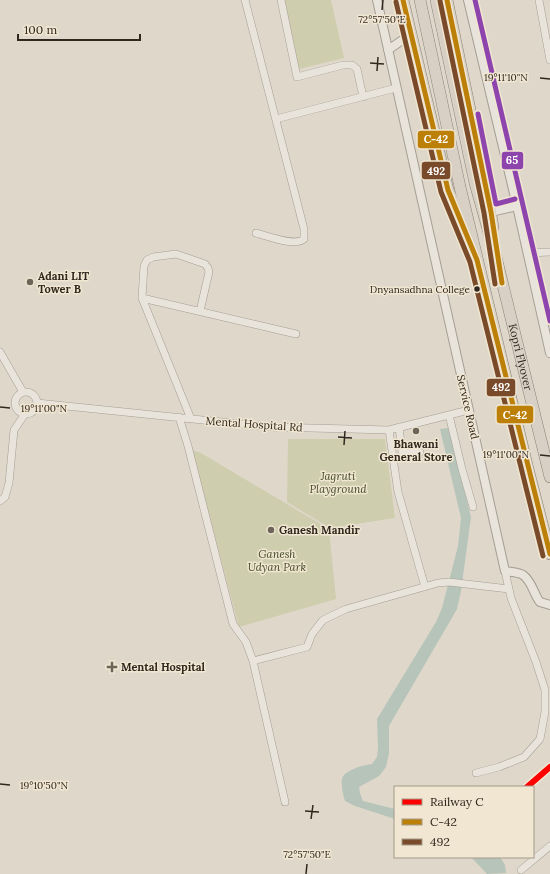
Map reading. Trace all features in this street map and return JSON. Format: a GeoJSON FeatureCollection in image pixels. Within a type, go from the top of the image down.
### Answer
{"type":"FeatureCollection","features":[{"type":"Feature","properties":{"kind":"highway"},"geometry":{"type":"LineString","coordinates":[[403,0],[448,190],[478,260]]}},
{"type":"Feature","properties":{"kind":"highway"},"geometry":{"type":"LineString","coordinates":[[420,0],[460,187],[478,260]]}},
{"type":"Feature","properties":{"kind":"highway"},"geometry":{"type":"LineString","coordinates":[[436,0],[475,183],[497,261]]}},
{"type":"Feature","properties":{"kind":"highway"},"geometry":{"type":"LineString","coordinates":[[447,0],[491,212],[497,261]]}},
{"type":"Feature","properties":{"kind":"highway","name":"Kopri Flyover"},"geometry":{"type":"LineString","coordinates":[[478,260],[550,554]]}},
{"type":"Feature","properties":{"kind":"highway","name":"Kopri Flyover"},"geometry":{"type":"LineString","coordinates":[[497,261],[550,477]]}},
{"type":"Feature","properties":{"kind":"street"},"geometry":{"type":"LineString","coordinates":[[245,0],[304,229],[304,239],[300,242],[294,242],[256,233]]}},
{"type":"Feature","properties":{"kind":"street"},"geometry":{"type":"LineString","coordinates":[[281,0],[297,77],[343,65],[352,65],[357,69],[363,97]]}},
{"type":"Feature","properties":{"kind":"street","name":"Service Road"},"geometry":{"type":"LineString","coordinates":[[377,0],[511,598],[536,662],[545,690],[545,712],[540,739],[524,757],[499,767],[476,773]]}},
{"type":"Feature","properties":{"kind":"street"},"geometry":{"type":"LineString","coordinates":[[468,0],[550,353]]}},
{"type":"Feature","properties":{"kind":"street"},"geometry":{"type":"LineString","coordinates":[[539,0],[550,60]]}},
{"type":"Feature","properties":{"kind":"street"},"geometry":{"type":"LineString","coordinates":[[388,50],[411,34]]}},
{"type":"Feature","properties":{"kind":"street"},"geometry":{"type":"LineString","coordinates":[[276,119],[396,88]]}},
{"type":"Feature","properties":{"kind":"street"},"geometry":{"type":"LineString","coordinates":[[491,212],[517,206]]}},
{"type":"Feature","properties":{"kind":"street"},"geometry":{"type":"LineString","coordinates":[[528,254],[550,252]]}},
{"type":"Feature","properties":{"kind":"street"},"geometry":{"type":"LineString","coordinates":[[191,419],[142,298],[144,266],[147,260],[153,257],[176,254],[205,264],[209,272],[200,311]]}},
{"type":"Feature","properties":{"kind":"street"},"geometry":{"type":"LineString","coordinates":[[142,298],[296,334]]}},
{"type":"Feature","properties":{"kind":"street"},"geometry":{"type":"LineString","coordinates":[[0,352],[23,392]]}},
{"type":"Feature","properties":{"kind":"street"},"geometry":{"type":"LineString","coordinates":[[23,392],[30,392],[36,397],[37,403],[31,414],[25,414],[17,410],[14,404],[16,397],[23,392]]}},
{"type":"Feature","properties":{"kind":"street","name":"Mental Hospital Rd"},"geometry":{"type":"LineString","coordinates":[[37,403],[271,427],[390,430],[469,410]]}},
{"type":"Feature","properties":{"kind":"street"},"geometry":{"type":"LineString","coordinates":[[0,501],[4,497],[9,484],[14,430],[25,414]]}},
{"type":"Feature","properties":{"kind":"street"},"geometry":{"type":"LineString","coordinates":[[449,415],[472,506]]}},
{"type":"Feature","properties":{"kind":"street"},"geometry":{"type":"LineString","coordinates":[[179,418],[188,446],[233,624],[246,642],[253,661],[285,802]]}},
{"type":"Feature","properties":{"kind":"street"},"geometry":{"type":"LineString","coordinates":[[399,427],[402,452],[420,452]]}},
{"type":"Feature","properties":{"kind":"street"},"geometry":{"type":"LineString","coordinates":[[390,430],[398,492],[425,587]]}},
{"type":"Feature","properties":{"kind":"street"},"geometry":{"type":"LineString","coordinates":[[505,571],[523,575],[540,602],[550,605]]}},
{"type":"Feature","properties":{"kind":"street"},"geometry":{"type":"LineString","coordinates":[[253,661],[307,647],[312,634],[323,620],[346,609],[438,583],[449,582],[509,589]]}},
{"type":"Feature","properties":{"kind":"street"},"geometry":{"type":"LineString","coordinates":[[521,870],[550,846]]}},
{"type":"Feature","properties":{"kind":"green space"},"geometry":{"type":"Polygon","coordinates":[[[283,0],[331,0],[344,58],[299,69],[283,0]]]}},
{"type":"Feature","properties":{"kind":"green space","name":"Jagruti Playground"},"geometry":{"type":"Polygon","coordinates":[[[288,439],[385,439],[395,518],[330,528],[287,502],[288,439]]]}},
{"type":"Feature","properties":{"kind":"green space","name":"Ganesh Udyan Park"},"geometry":{"type":"Polygon","coordinates":[[[192,450],[201,453],[329,529],[336,599],[239,627],[192,450]]]}},
{"type":"Feature","properties":{"kind":"shaded area"},"geometry":{"type":"Polygon","coordinates":[[[448,428],[471,517],[461,591],[457,609],[389,726],[389,753],[386,767],[379,776],[359,787],[363,801],[394,809],[394,819],[355,806],[345,801],[342,790],[342,779],[346,773],[350,771],[372,764],[377,757],[377,719],[436,622],[442,608],[458,546],[461,518],[440,429],[448,428]]]}},
{"type":"Feature","properties":{"kind":"shaded area"},"geometry":{"type":"Polygon","coordinates":[[[472,858],[501,858],[505,865],[506,873],[487,874],[472,858]]]}},
{"type":"Feature","properties":{"kind":"rail line","name":"C"},"geometry":{"type":"LineString","coordinates":[[528,786],[550,767]]}},
{"type":"Feature","properties":{"kind":"transit line","name":"C-42"},"geometry":{"type":"LineString","coordinates":[[403,0],[448,190],[477,260],[550,554]]}},
{"type":"Feature","properties":{"kind":"transit line","name":"C-42"},"geometry":{"type":"LineString","coordinates":[[447,0],[491,212],[502,283]]}},
{"type":"Feature","properties":{"kind":"transit line","name":"65"},"geometry":{"type":"LineString","coordinates":[[475,0],[550,321]]}},
{"type":"Feature","properties":{"kind":"transit line","name":"492"},"geometry":{"type":"LineString","coordinates":[[440,1],[484,213],[495,284]]}},
{"type":"Feature","properties":{"kind":"transit line","name":"492"},"geometry":{"type":"LineString","coordinates":[[396,2],[441,192],[470,262],[543,556]]}},
{"type":"Feature","properties":{"kind":"transit line","name":"65"},"geometry":{"type":"LineString","coordinates":[[478,114],[496,204],[515,199]]}},
{"type":"Feature","properties":{"kind":"place","name":"Adani LIT Tower B"},"geometry":{"type":"Point","coordinates":[30,282]}},
{"type":"Feature","properties":{"kind":"place","name":"Dnyansadhna College"},"geometry":{"type":"Point","coordinates":[477,289]}},
{"type":"Feature","properties":{"kind":"place","name":"Bhawani General Store"},"geometry":{"type":"Point","coordinates":[416,431]}},
{"type":"Feature","properties":{"kind":"place","name":"Ganesh Mandir"},"geometry":{"type":"Point","coordinates":[271,530]}},
{"type":"Feature","properties":{"kind":"place","name":"Mental Hospital"},"geometry":{"type":"Point","coordinates":[112,667]}}]}
